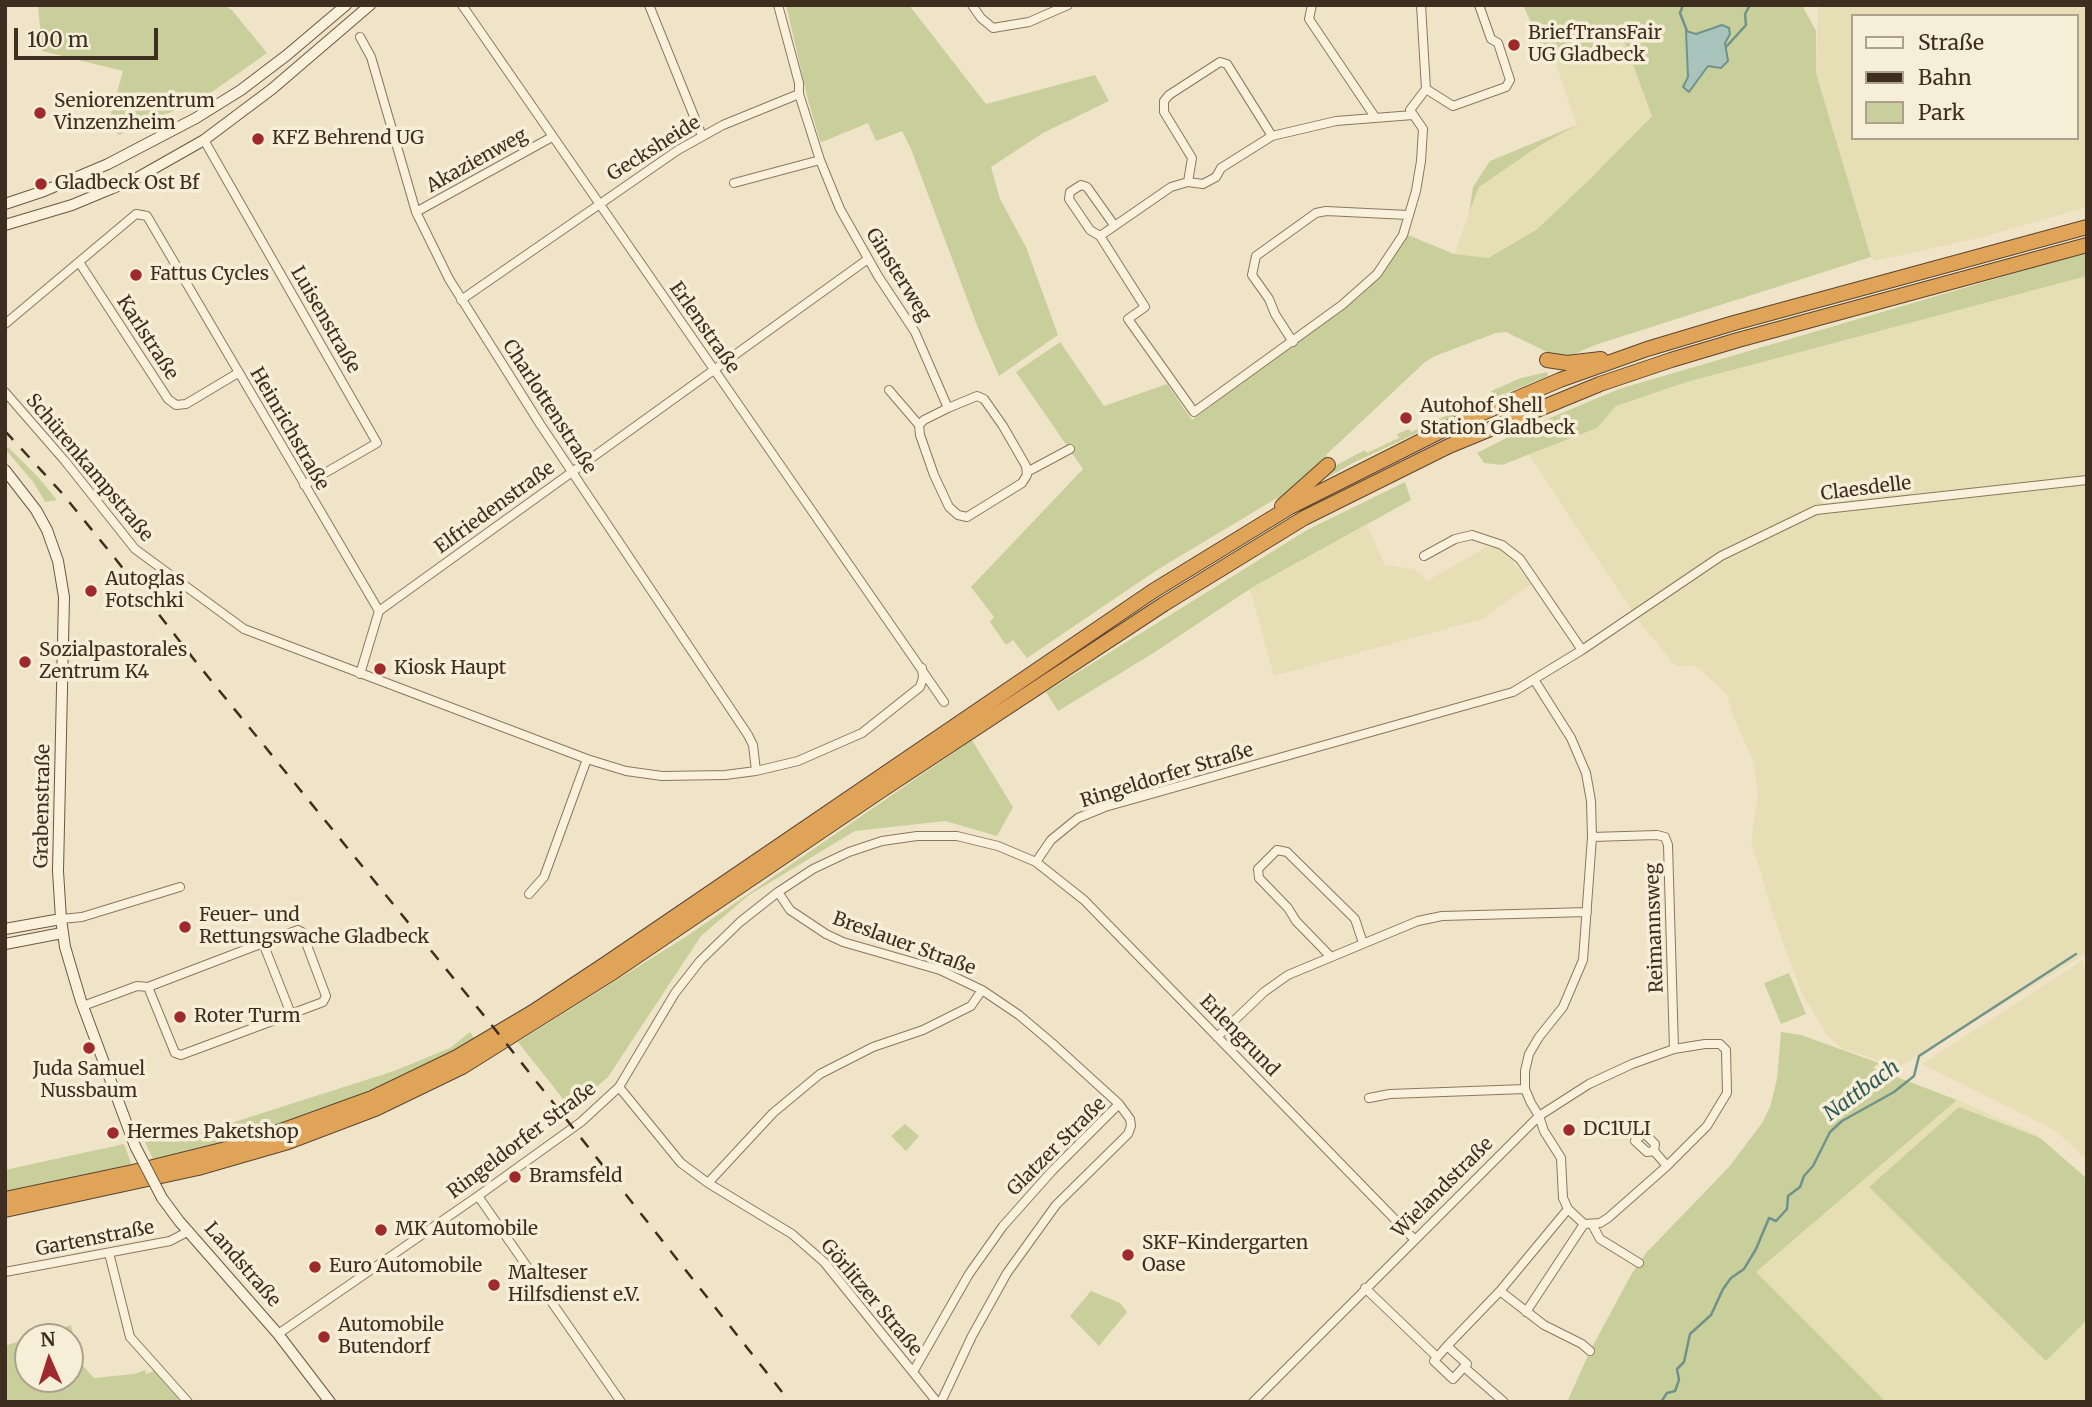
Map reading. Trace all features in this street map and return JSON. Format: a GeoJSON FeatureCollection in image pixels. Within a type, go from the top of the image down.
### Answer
{"type":"FeatureCollection","features":[{"type":"Feature","properties":{"kind":"highway"},"geometry":{"type":"LineString","coordinates":[[5,1199],[133,1172],[242,1145],[372,1098],[457,1057],[607,964],[1153,591],[1270,519],[1445,429],[1549,385],[1647,349],[2087,227]]}},
{"type":"Feature","properties":{"kind":"highway"},"geometry":{"type":"LineString","coordinates":[[5,1210],[198,1168],[288,1142],[375,1109],[462,1067],[614,971],[1164,604],[1304,518],[1449,446],[1600,384],[1738,340],[2087,245]]}},
{"type":"Feature","properties":{"kind":"highway"},"geometry":{"type":"LineString","coordinates":[[1547,360],[1567,363],[1647,349]]}},
{"type":"Feature","properties":{"kind":"highway"},"geometry":{"type":"LineString","coordinates":[[1270,519],[1289,498],[1328,465]]}},
{"type":"Feature","properties":{"kind":"street"},"geometry":{"type":"LineString","coordinates":[[5,204],[108,164],[196,118],[241,90],[346,5]]}},
{"type":"Feature","properties":{"kind":"street"},"geometry":{"type":"LineString","coordinates":[[5,225],[72,205],[126,183],[204,140],[272,89],[370,5]]}},
{"type":"Feature","properties":{"kind":"street","name":"Erlenstraße"},"geometry":{"type":"LineString","coordinates":[[462,5],[944,702]]}},
{"type":"Feature","properties":{"kind":"street"},"geometry":{"type":"LineString","coordinates":[[649,5],[702,136]]}},
{"type":"Feature","properties":{"kind":"street"},"geometry":{"type":"LineString","coordinates":[[778,5],[799,83],[799,94]]}},
{"type":"Feature","properties":{"kind":"street"},"geometry":{"type":"LineString","coordinates":[[972,5],[981,18],[993,28],[1029,22],[1068,5]]}},
{"type":"Feature","properties":{"kind":"street"},"geometry":{"type":"LineString","coordinates":[[1312,5],[1309,19],[1375,117]]}},
{"type":"Feature","properties":{"kind":"street"},"geometry":{"type":"LineString","coordinates":[[1114,225],[1087,187],[1076,187],[1070,192],[1069,199],[1090,230],[1100,236],[1145,307],[1128,319],[1194,412],[1342,305],[1377,274],[1403,234],[1420,171],[1423,129],[1410,110],[1426,89],[1421,5]]}},
{"type":"Feature","properties":{"kind":"street"},"geometry":{"type":"LineString","coordinates":[[1426,89],[1452,106],[1506,87],[1510,80],[1498,43],[1491,39],[1479,5]]}},
{"type":"Feature","properties":{"kind":"street","name":"Charlottenstraße"},"geometry":{"type":"LineString","coordinates":[[360,37],[371,57],[416,212],[436,257],[573,472],[748,736],[756,771]]}},
{"type":"Feature","properties":{"kind":"street"},"geometry":{"type":"LineString","coordinates":[[1188,182],[1192,158],[1164,112],[1164,101],[1220,62],[1227,64],[1233,72],[1272,136]]}},
{"type":"Feature","properties":{"kind":"street","name":"Gecksheide"},"geometry":{"type":"LineString","coordinates":[[461,300],[598,204],[702,136],[799,94]]}},
{"type":"Feature","properties":{"kind":"street","name":"Ginsterweg"},"geometry":{"type":"LineString","coordinates":[[799,94],[820,160],[840,209],[868,259],[915,332],[948,408]]}},
{"type":"Feature","properties":{"kind":"street"},"geometry":{"type":"LineString","coordinates":[[1100,236],[1171,187],[1188,182],[1203,184],[1216,177],[1221,168],[1272,136],[1313,125],[1413,115]]}},
{"type":"Feature","properties":{"kind":"street","name":"Akazienweg"},"geometry":{"type":"LineString","coordinates":[[416,212],[552,137]]}},
{"type":"Feature","properties":{"kind":"street","name":"Luisenstraße"},"geometry":{"type":"LineString","coordinates":[[204,140],[377,443],[304,485]]}},
{"type":"Feature","properties":{"kind":"street"},"geometry":{"type":"LineString","coordinates":[[734,183],[820,160]]}},
{"type":"Feature","properties":{"kind":"street"},"geometry":{"type":"LineString","coordinates":[[1293,342],[1252,275],[1256,256],[1316,213],[1326,211],[1408,215]]}},
{"type":"Feature","properties":{"kind":"street","name":"Heinrichstraße"},"geometry":{"type":"LineString","coordinates":[[79,262],[136,214],[147,216],[379,611]]}},
{"type":"Feature","properties":{"kind":"street","name":"Elfriedenstraße"},"geometry":{"type":"LineString","coordinates":[[379,611],[868,259]]}},
{"type":"Feature","properties":{"kind":"street"},"geometry":{"type":"LineString","coordinates":[[5,324],[79,262]]}},
{"type":"Feature","properties":{"kind":"street","name":"Karlstraße"},"geometry":{"type":"LineString","coordinates":[[79,262],[168,399],[176,405],[186,404],[238,373]]}},
{"type":"Feature","properties":{"kind":"street"},"geometry":{"type":"LineString","coordinates":[[889,390],[919,425],[934,475],[949,507],[958,515],[971,516],[1023,483],[1027,472],[1070,449]]}},
{"type":"Feature","properties":{"kind":"street","name":"Schürenkampstraße"},"geometry":{"type":"LineString","coordinates":[[5,392],[65,461],[135,550],[244,629],[587,759],[626,771],[662,776],[724,775],[798,761],[862,733],[920,687],[922,668]]}},
{"type":"Feature","properties":{"kind":"street"},"geometry":{"type":"LineString","coordinates":[[919,425],[924,420],[977,396],[985,399],[1003,426],[1027,472]]}},
{"type":"Feature","properties":{"kind":"street","name":"Grabenstraße"},"geometry":{"type":"LineString","coordinates":[[8,476],[26,494],[47,530],[58,561],[64,597],[58,871],[62,933],[83,1006],[135,1146]]}},
{"type":"Feature","properties":{"kind":"street","name":"Claesdelle"},"geometry":{"type":"LineString","coordinates":[[1634,614],[1721,556],[1816,510],[2087,480]]}},
{"type":"Feature","properties":{"kind":"street"},"geometry":{"type":"LineString","coordinates":[[1424,556],[1455,539],[1472,535],[1502,545],[1520,559],[1583,650]]}},
{"type":"Feature","properties":{"kind":"street"},"geometry":{"type":"LineString","coordinates":[[360,674],[379,611]]}},
{"type":"Feature","properties":{"kind":"street","name":"Ringeldorfer Straße"},"geometry":{"type":"LineString","coordinates":[[278,1334],[581,1122],[619,1087],[675,993],[700,961],[740,922],[813,869],[849,852],[882,841],[917,836],[957,836],[998,846],[1036,862],[1051,840],[1078,818],[1105,807],[1513,692],[1535,681],[1634,614]]}},
{"type":"Feature","properties":{"kind":"street"},"geometry":{"type":"LineString","coordinates":[[1535,681],[1571,738],[1586,773],[1591,801],[1592,837],[1583,960],[1563,1007],[1539,1037],[1529,1055],[1525,1071],[1525,1089],[1544,1131],[1562,1158],[1562,1189],[1568,1209],[1588,1224],[1600,1239],[1639,1263]]}},
{"type":"Feature","properties":{"kind":"street"},"geometry":{"type":"LineString","coordinates":[[529,894],[544,877],[587,759]]}},
{"type":"Feature","properties":{"kind":"street","name":"Reimannsweg"},"geometry":{"type":"LineString","coordinates":[[1592,837],[1665,837],[1668,845],[1674,1049]]}},
{"type":"Feature","properties":{"kind":"street"},"geometry":{"type":"LineString","coordinates":[[1331,957],[1259,878],[1258,869],[1277,850],[1287,852],[1355,919],[1363,943]]}},
{"type":"Feature","properties":{"kind":"street","name":"Erlengrund"},"geometry":{"type":"LineString","coordinates":[[1036,862],[1084,900],[1414,1238]]}},
{"type":"Feature","properties":{"kind":"street"},"geometry":{"type":"LineString","coordinates":[[5,929],[74,919],[180,887]]}},
{"type":"Feature","properties":{"kind":"street","name":"Breslauer Straße"},"geometry":{"type":"LineString","coordinates":[[778,892],[790,910],[843,942],[940,970],[982,990],[1019,1015],[1119,1104]]}},
{"type":"Feature","properties":{"kind":"street"},"geometry":{"type":"LineString","coordinates":[[1217,1037],[1264,992],[1288,975],[1418,921],[1442,916],[1587,912]]}},
{"type":"Feature","properties":{"kind":"street"},"geometry":{"type":"LineString","coordinates":[[5,944],[62,933],[74,919]]}},
{"type":"Feature","properties":{"kind":"street"},"geometry":{"type":"LineString","coordinates":[[83,1006],[137,986],[148,987],[298,930],[302,932],[326,996],[323,1002],[181,1055],[175,1053],[148,987]]}},
{"type":"Feature","properties":{"kind":"street"},"geometry":{"type":"LineString","coordinates":[[263,943],[291,1014]]}},
{"type":"Feature","properties":{"kind":"street"},"geometry":{"type":"LineString","coordinates":[[708,1183],[774,1113],[820,1074],[873,1047],[923,1030],[971,1006],[982,990]]}},
{"type":"Feature","properties":{"kind":"street","name":"Wielandstraße"},"geometry":{"type":"LineString","coordinates":[[1253,1402],[1414,1238],[1539,1116],[1589,1084],[1632,1064],[1674,1049],[1720,1044],[1726,1050],[1727,1093],[1707,1126],[1608,1218],[1588,1224]]}},
{"type":"Feature","properties":{"kind":"street","name":"Görlitzer Straße"},"geometry":{"type":"LineString","coordinates":[[619,1087],[681,1163],[708,1183],[792,1234],[824,1262],[939,1402]]}},
{"type":"Feature","properties":{"kind":"street"},"geometry":{"type":"LineString","coordinates":[[1369,1098],[1390,1094],[1525,1089]]}},
{"type":"Feature","properties":{"kind":"street","name":"Glatzer Straße"},"geometry":{"type":"LineString","coordinates":[[914,1372],[969,1274],[1003,1226],[1051,1172],[1119,1104],[1130,1119],[1128,1133],[1056,1205],[1013,1264],[972,1336],[939,1402]]}},
{"type":"Feature","properties":{"kind":"street","name":"Landstraße"},"geometry":{"type":"LineString","coordinates":[[135,1146],[162,1198],[278,1334],[330,1402]]}},
{"type":"Feature","properties":{"kind":"street"},"geometry":{"type":"LineString","coordinates":[[1654,1150],[1667,1166]]}},
{"type":"Feature","properties":{"kind":"street"},"geometry":{"type":"LineString","coordinates":[[478,1196],[621,1402]]}},
{"type":"Feature","properties":{"kind":"street"},"geometry":{"type":"LineString","coordinates":[[1447,1346],[1466,1364],[1453,1379],[1434,1361],[1447,1346],[1500,1291],[1568,1209]]}},
{"type":"Feature","properties":{"kind":"street"},"geometry":{"type":"LineString","coordinates":[[1526,1312],[1588,1224]]}},
{"type":"Feature","properties":{"kind":"street","name":"Gartenstraße"},"geometry":{"type":"LineString","coordinates":[[5,1272],[170,1241],[189,1231]]}},
{"type":"Feature","properties":{"kind":"street"},"geometry":{"type":"LineString","coordinates":[[109,1253],[130,1337],[188,1402]]}},
{"type":"Feature","properties":{"kind":"street"},"geometry":{"type":"LineString","coordinates":[[1365,1288],[1437,1357]]}},
{"type":"Feature","properties":{"kind":"street"},"geometry":{"type":"LineString","coordinates":[[1500,1291],[1544,1325],[1582,1344],[1590,1351]]}},
{"type":"Feature","properties":{"kind":"street"},"geometry":{"type":"LineString","coordinates":[[1464,1367],[1504,1402]]}},
{"type":"Feature","properties":{"kind":"shaded area"},"geometry":{"type":"Polygon","coordinates":[[[1818,5],[2087,5],[2087,207],[1983,237],[1875,261],[1871,257],[1816,73],[1818,5]]]}},
{"type":"Feature","properties":{"kind":"shaded area"},"geometry":{"type":"Polygon","coordinates":[[[1646,25],[1687,79],[1587,183],[1531,234],[1487,258],[1454,254],[1479,187],[1539,146],[1577,125],[1555,62],[1646,25]]]}},
{"type":"Feature","properties":{"kind":"shaded area"},"geometry":{"type":"Polygon","coordinates":[[[2087,276],[2087,955],[1899,1067],[1841,1048],[1828,1036],[1802,994],[1774,917],[1751,841],[1758,794],[1754,763],[1732,713],[1728,697],[1694,665],[1677,666],[1673,663],[1638,620],[1529,455],[1596,428],[1616,406],[1687,382],[2087,276]]]}},
{"type":"Feature","properties":{"kind":"shaded area"},"geometry":{"type":"Polygon","coordinates":[[[1367,525],[1385,565],[1414,569],[1427,581],[1486,547],[1497,548],[1508,555],[1531,584],[1482,619],[1274,676],[1250,589],[1367,525]]]}},
{"type":"Feature","properties":{"kind":"shaded area"},"geometry":{"type":"Polygon","coordinates":[[[2083,960],[2087,987],[2087,1161],[2055,1130],[1922,1064],[2083,960]]]}},
{"type":"Feature","properties":{"kind":"shaded area"},"geometry":{"type":"Polygon","coordinates":[[[1957,1100],[2037,1135],[2087,1178],[2087,1402],[1886,1402],[1756,1272],[1957,1100]]]}},
{"type":"Feature","properties":{"kind":"green space"},"geometry":{"type":"Polygon","coordinates":[[[38,5],[220,5],[231,9],[267,53],[205,97],[119,135],[108,125],[123,71],[42,51],[38,5]]]}},
{"type":"Feature","properties":{"kind":"green space"},"geometry":{"type":"Polygon","coordinates":[[[786,5],[909,5],[986,104],[1095,75],[1109,101],[1043,133],[991,167],[1000,199],[1026,247],[1058,335],[999,376],[902,131],[876,141],[868,123],[820,141],[786,5]]]}},
{"type":"Feature","properties":{"kind":"green space"},"geometry":{"type":"Polygon","coordinates":[[[1523,5],[1802,5],[1816,31],[1816,73],[1871,257],[1598,344],[1567,357],[1547,352],[1506,332],[1496,333],[1435,356],[1425,362],[1326,455],[1329,458],[1281,502],[1277,498],[1157,570],[1027,658],[1013,640],[1006,645],[990,622],[994,617],[971,587],[1083,469],[1016,372],[1060,342],[1104,406],[1167,384],[1192,420],[1358,298],[1382,274],[1408,235],[1454,254],[1488,258],[1536,230],[1652,116],[1622,35],[1555,62],[1544,51],[1523,5]]]}},
{"type":"Feature","properties":{"kind":"green space"},"geometry":{"type":"Polygon","coordinates":[[[1577,125],[1539,146],[1479,187],[1469,213],[1473,187],[1490,161],[1577,125]]]}},
{"type":"Feature","properties":{"kind":"green space"},"geometry":{"type":"Polygon","coordinates":[[[2087,252],[2087,276],[1687,382],[1616,406],[1597,428],[1502,465],[1484,463],[1477,453],[1526,428],[1619,389],[2087,252]]]}},
{"type":"Feature","properties":{"kind":"green space"},"geometry":{"type":"Polygon","coordinates":[[[1547,372],[1548,376],[1475,406],[1353,463],[1323,480],[1321,478],[1329,469],[1365,450],[1367,453],[1399,438],[1397,434],[1409,429],[1411,432],[1492,395],[1491,391],[1521,378],[1547,372]]]}},
{"type":"Feature","properties":{"kind":"green space"},"geometry":{"type":"Polygon","coordinates":[[[8,447],[57,500],[45,502],[34,483],[6,450],[8,447]]]}},
{"type":"Feature","properties":{"kind":"green space"},"geometry":{"type":"Polygon","coordinates":[[[1405,482],[1411,500],[1253,587],[1152,654],[1058,711],[1046,692],[1307,530],[1405,482]]]}},
{"type":"Feature","properties":{"kind":"green space"},"geometry":{"type":"Polygon","coordinates":[[[972,740],[1013,807],[997,836],[945,821],[855,831],[749,895],[701,936],[608,1077],[571,1109],[518,1042],[687,936],[972,740]]]}},
{"type":"Feature","properties":{"kind":"green space"},"geometry":{"type":"Polygon","coordinates":[[[1789,973],[1806,1014],[1781,1024],[1764,983],[1789,973]]]}},
{"type":"Feature","properties":{"kind":"green space"},"geometry":{"type":"Polygon","coordinates":[[[470,1032],[474,1038],[457,1049],[372,1091],[317,1113],[230,1142],[154,1161],[145,1142],[203,1132],[394,1071],[450,1048],[470,1032]]]}},
{"type":"Feature","properties":{"kind":"green space"},"geometry":{"type":"Polygon","coordinates":[[[1781,1032],[1801,1035],[1879,1063],[1873,1068],[1957,1100],[1756,1272],[1886,1402],[1567,1402],[1590,1351],[1631,1275],[1646,1253],[1729,1167],[1762,1123],[1770,1107],[1777,1079],[1781,1032]]]}},
{"type":"Feature","properties":{"kind":"green space"},"geometry":{"type":"Polygon","coordinates":[[[1959,1107],[2040,1138],[2087,1179],[2087,1320],[2046,1361],[1869,1187],[1959,1107]]]}},
{"type":"Feature","properties":{"kind":"green space"},"geometry":{"type":"Polygon","coordinates":[[[905,1124],[919,1136],[906,1151],[891,1136],[905,1124]]]}},
{"type":"Feature","properties":{"kind":"green space"},"geometry":{"type":"Polygon","coordinates":[[[124,1144],[132,1166],[5,1192],[5,1170],[124,1144]]]}},
{"type":"Feature","properties":{"kind":"green space"},"geometry":{"type":"Polygon","coordinates":[[[1091,1291],[1120,1303],[1127,1312],[1099,1346],[1070,1316],[1091,1291]]]}},
{"type":"Feature","properties":{"kind":"green space"},"geometry":{"type":"Polygon","coordinates":[[[14,1343],[14,1393],[84,1393],[84,1367],[94,1378],[134,1374],[145,1370],[146,1374],[154,1371],[181,1402],[5,1402],[5,1346],[14,1343]]]}},
{"type":"Feature","properties":{"kind":"water"},"geometry":{"type":"Polygon","coordinates":[[[1722,25],[1729,28],[1730,34],[1725,43],[1728,61],[1721,68],[1708,66],[1689,92],[1683,87],[1688,77],[1686,31],[1696,34],[1722,25]]]}},
{"type":"Feature","properties":{"kind":"waterway"},"geometry":{"type":"LineString","coordinates":[[1683,5],[1680,13],[1687,31]]}},
{"type":"Feature","properties":{"kind":"waterway"},"geometry":{"type":"LineString","coordinates":[[1726,47],[1746,25],[1745,14],[1750,5]]}},
{"type":"Feature","properties":{"kind":"waterway","name":"Nattbach"},"geometry":{"type":"LineString","coordinates":[[1661,1402],[1667,1393],[1675,1391],[1679,1380],[1677,1369],[1684,1362],[1690,1334],[1711,1315],[1731,1278],[1744,1269],[1769,1218],[1776,1221],[1787,1209],[1788,1196],[1800,1187],[1830,1132],[1842,1121],[1894,1092],[1914,1076],[1919,1056],[2076,954]]}},
{"type":"Feature","properties":{"kind":"railway"},"geometry":{"type":"LineString","coordinates":[[5,431],[61,492],[114,557],[196,662],[490,1023],[790,1402]]}},
{"type":"Feature","properties":{"kind":"place","name":"BriefTransFair UG Gladbeck"},"geometry":{"type":"Point","coordinates":[1514,45]}},
{"type":"Feature","properties":{"kind":"place","name":"Seniorenzentrum Vinzenzheim"},"geometry":{"type":"Point","coordinates":[40,113]}},
{"type":"Feature","properties":{"kind":"place","name":"KFZ Behrend UG"},"geometry":{"type":"Point","coordinates":[258,139]}},
{"type":"Feature","properties":{"kind":"place","name":"Gladbeck Ost Bf"},"geometry":{"type":"Point","coordinates":[41,184]}},
{"type":"Feature","properties":{"kind":"place","name":"Fattus Cycles"},"geometry":{"type":"Point","coordinates":[136,275]}},
{"type":"Feature","properties":{"kind":"place","name":"Autohof Shell Station Gladbeck"},"geometry":{"type":"Point","coordinates":[1406,418]}},
{"type":"Feature","properties":{"kind":"place","name":"Autoglas Fotschki"},"geometry":{"type":"Point","coordinates":[91,591]}},
{"type":"Feature","properties":{"kind":"place","name":"Sozialpastorales Zentrum K4"},"geometry":{"type":"Point","coordinates":[25,662]}},
{"type":"Feature","properties":{"kind":"place","name":"Kiosk Haupt"},"geometry":{"type":"Point","coordinates":[380,669]}},
{"type":"Feature","properties":{"kind":"place","name":"Feuer- und Rettungswache Gladbeck"},"geometry":{"type":"Point","coordinates":[185,927]}},
{"type":"Feature","properties":{"kind":"place","name":"Roter Turm"},"geometry":{"type":"Point","coordinates":[180,1017]}},
{"type":"Feature","properties":{"kind":"place","name":"Juda Samuel Nussbaum"},"geometry":{"type":"Point","coordinates":[89,1048]}},
{"type":"Feature","properties":{"kind":"place","name":"DC1ULI"},"geometry":{"type":"Point","coordinates":[1569,1130]}},
{"type":"Feature","properties":{"kind":"place","name":"Hermes Paketshop"},"geometry":{"type":"Point","coordinates":[113,1133]}},
{"type":"Feature","properties":{"kind":"place","name":"Bramsfeld"},"geometry":{"type":"Point","coordinates":[515,1177]}},
{"type":"Feature","properties":{"kind":"place","name":"MK Automobile"},"geometry":{"type":"Point","coordinates":[381,1230]}},
{"type":"Feature","properties":{"kind":"place","name":"SKF-Kindergarten Oase"},"geometry":{"type":"Point","coordinates":[1128,1255]}},
{"type":"Feature","properties":{"kind":"place","name":"Euro Automobile"},"geometry":{"type":"Point","coordinates":[315,1267]}},
{"type":"Feature","properties":{"kind":"place","name":"Malteser Hilfsdienst e.V."},"geometry":{"type":"Point","coordinates":[494,1285]}},
{"type":"Feature","properties":{"kind":"place","name":"Automobile Butendorf"},"geometry":{"type":"Point","coordinates":[324,1337]}}]}
